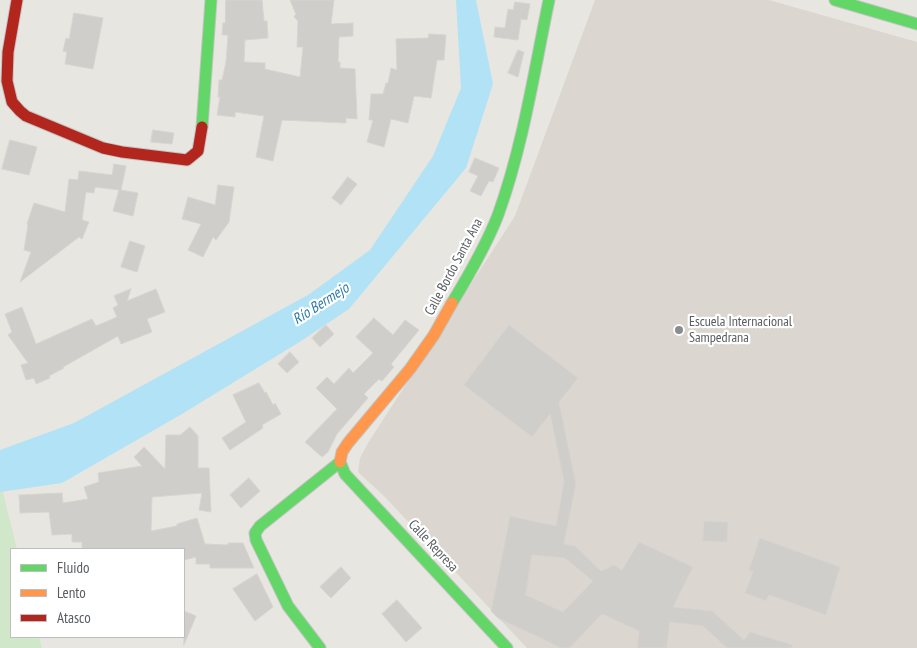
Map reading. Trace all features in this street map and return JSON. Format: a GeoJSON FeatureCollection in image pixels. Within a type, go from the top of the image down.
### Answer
{"type":"FeatureCollection","features":[{"type":"Feature","properties":{"kind":"street"},"geometry":{"type":"LineString","coordinates":[[17,0],[7,71],[9,95],[19,110],[26,116],[103,148],[187,160],[198,151],[201,136],[211,0]]}},
{"type":"Feature","properties":{"kind":"street","name":"Calle Bordo Santa Ana"},"geometry":{"type":"LineString","coordinates":[[340,462],[342,452],[348,443],[410,369],[434,335],[457,297],[498,217],[512,172],[549,0]]}},
{"type":"Feature","properties":{"kind":"street"},"geometry":{"type":"LineString","coordinates":[[835,0],[917,24]]}},
{"type":"Feature","properties":{"kind":"street"},"geometry":{"type":"LineString","coordinates":[[320,648],[288,606],[256,540],[255,533],[260,526],[340,462]]}},
{"type":"Feature","properties":{"kind":"street","name":"Calle Represa"},"geometry":{"type":"LineString","coordinates":[[340,462],[345,474],[508,648]]}},
{"type":"Feature","properties":{"kind":"shaded area","name":"Escuela Internacional Sampedrana"},"geometry":{"type":"Polygon","coordinates":[[[595,0],[769,0],[917,42],[917,648],[527,648],[385,497],[358,472],[360,458],[368,443],[515,216],[595,0]]]}},
{"type":"Feature","properties":{"kind":"green space"},"geometry":{"type":"Polygon","coordinates":[[[0,481],[17,548],[10,548],[10,638],[39,638],[42,648],[0,648],[0,481]]]}},
{"type":"Feature","properties":{"kind":"water","name":"Río Bermejo"},"geometry":{"type":"Polygon","coordinates":[[[456,0],[476,0],[493,84],[466,168],[349,309],[301,341],[182,414],[62,483],[0,492],[0,450],[74,423],[308,295],[370,250],[433,156],[461,88],[456,0]]]}},
{"type":"Feature","properties":{"kind":"building"},"geometry":{"type":"Polygon","coordinates":[[[226,0],[262,0],[264,21],[267,21],[268,38],[245,40],[244,62],[265,63],[265,69],[300,77],[303,47],[297,47],[298,21],[294,17],[296,14],[290,0],[334,0],[331,24],[353,23],[353,36],[339,37],[338,62],[340,62],[340,68],[355,69],[357,119],[346,118],[346,123],[282,120],[273,161],[256,157],[264,116],[235,112],[235,117],[217,115],[220,97],[218,97],[219,80],[222,80],[226,62],[228,35],[222,35],[223,23],[225,23],[226,0]]]}},
{"type":"Feature","properties":{"kind":"building"},"geometry":{"type":"Polygon","coordinates":[[[515,2],[530,4],[527,20],[521,19],[518,40],[494,37],[495,27],[505,28],[508,9],[513,10],[515,2]]]}},
{"type":"Feature","properties":{"kind":"building"},"geometry":{"type":"Polygon","coordinates":[[[74,13],[103,18],[93,69],[65,64],[67,52],[63,51],[66,38],[69,39],[74,13]]]}},
{"type":"Feature","properties":{"kind":"building"},"geometry":{"type":"Polygon","coordinates":[[[429,34],[446,35],[444,60],[437,60],[431,98],[414,96],[408,123],[391,119],[384,147],[367,142],[373,120],[369,120],[371,94],[383,94],[386,83],[388,83],[391,68],[397,70],[396,39],[428,38],[429,34]]]}},
{"type":"Feature","properties":{"kind":"building"},"geometry":{"type":"Polygon","coordinates":[[[518,50],[524,52],[518,77],[508,73],[518,50]]]}},
{"type":"Feature","properties":{"kind":"building"},"geometry":{"type":"Polygon","coordinates":[[[153,130],[174,133],[172,144],[151,142],[153,130]]]}},
{"type":"Feature","properties":{"kind":"building"},"geometry":{"type":"Polygon","coordinates":[[[10,140],[37,147],[29,175],[2,169],[10,140]]]}},
{"type":"Feature","properties":{"kind":"building"},"geometry":{"type":"Polygon","coordinates":[[[475,158],[499,168],[493,182],[489,181],[481,196],[470,191],[478,176],[469,172],[475,158]]]}},
{"type":"Feature","properties":{"kind":"building"},"geometry":{"type":"Polygon","coordinates":[[[114,164],[126,166],[121,190],[138,193],[133,216],[113,211],[119,190],[95,187],[94,193],[86,192],[82,220],[89,222],[82,239],[79,237],[20,282],[31,252],[24,250],[27,224],[34,203],[65,212],[69,179],[78,180],[79,171],[112,175],[114,164]]]}},
{"type":"Feature","properties":{"kind":"building"},"geometry":{"type":"Polygon","coordinates":[[[348,177],[357,184],[341,205],[332,198],[348,177]]]}},
{"type":"Feature","properties":{"kind":"building"},"geometry":{"type":"Polygon","coordinates":[[[218,185],[234,187],[229,222],[216,240],[213,237],[203,257],[188,250],[201,224],[182,219],[188,197],[215,205],[218,185]]]}},
{"type":"Feature","properties":{"kind":"building"},"geometry":{"type":"Polygon","coordinates":[[[130,241],[145,246],[137,272],[121,267],[130,241]]]}},
{"type":"Feature","properties":{"kind":"building"},"geometry":{"type":"Polygon","coordinates":[[[131,289],[127,301],[156,289],[165,312],[147,319],[152,332],[121,344],[118,336],[63,367],[49,376],[50,378],[36,384],[34,378],[26,380],[21,365],[28,363],[8,335],[12,332],[5,314],[22,307],[36,344],[92,319],[96,326],[117,317],[113,308],[118,305],[114,296],[131,289]]]}},
{"type":"Feature","properties":{"kind":"building"},"geometry":{"type":"Polygon","coordinates":[[[374,318],[393,335],[405,320],[419,330],[391,364],[394,367],[382,381],[379,379],[364,394],[368,398],[337,434],[328,452],[322,457],[305,442],[337,409],[316,388],[327,377],[334,384],[349,368],[353,373],[373,353],[356,337],[374,318]]]}},
{"type":"Feature","properties":{"kind":"building"},"geometry":{"type":"Polygon","coordinates":[[[326,325],[334,334],[320,347],[312,338],[326,325]]]}},
{"type":"Feature","properties":{"kind":"building"},"geometry":{"type":"Polygon","coordinates":[[[509,325],[578,378],[559,402],[576,484],[564,544],[575,546],[601,571],[614,565],[622,570],[639,542],[693,567],[673,607],[712,611],[744,640],[750,632],[793,645],[792,648],[727,648],[703,626],[670,622],[667,648],[637,648],[639,631],[602,614],[570,648],[561,648],[498,618],[491,611],[510,516],[556,526],[564,481],[550,414],[532,437],[464,385],[509,325]],[[532,555],[526,595],[563,612],[593,581],[565,558],[532,555]]]}},
{"type":"Feature","properties":{"kind":"building"},"geometry":{"type":"Polygon","coordinates":[[[290,352],[299,362],[287,373],[278,364],[290,352]]]}},
{"type":"Feature","properties":{"kind":"building"},"geometry":{"type":"Polygon","coordinates":[[[259,383],[281,414],[262,425],[263,428],[230,450],[222,438],[246,422],[233,395],[259,383]]]}},
{"type":"Feature","properties":{"kind":"building"},"geometry":{"type":"Polygon","coordinates":[[[190,427],[198,436],[198,468],[209,468],[211,512],[199,510],[202,493],[152,497],[151,531],[177,526],[177,524],[197,518],[205,544],[228,545],[228,543],[243,543],[254,568],[210,568],[210,564],[196,564],[196,557],[185,560],[185,548],[82,548],[82,542],[72,542],[72,534],[52,535],[49,512],[20,513],[19,495],[62,493],[63,503],[88,499],[84,487],[99,482],[98,473],[142,466],[134,457],[144,447],[165,469],[166,435],[180,435],[190,427]]]}},
{"type":"Feature","properties":{"kind":"building"},"geometry":{"type":"Polygon","coordinates":[[[249,478],[260,491],[241,508],[230,495],[249,478]]]}},
{"type":"Feature","properties":{"kind":"building"},"geometry":{"type":"Polygon","coordinates":[[[704,521],[728,522],[727,542],[703,541],[704,521]]]}},
{"type":"Feature","properties":{"kind":"building"},"geometry":{"type":"Polygon","coordinates":[[[760,538],[840,567],[826,615],[769,595],[766,601],[745,593],[753,572],[749,570],[760,538]]]}},
{"type":"Feature","properties":{"kind":"building"},"geometry":{"type":"Polygon","coordinates":[[[341,567],[351,578],[331,598],[320,587],[341,567]]]}},
{"type":"Feature","properties":{"kind":"building"},"geometry":{"type":"Polygon","coordinates":[[[257,574],[273,607],[255,621],[233,589],[257,574]]]}},
{"type":"Feature","properties":{"kind":"building"},"geometry":{"type":"Polygon","coordinates":[[[397,600],[422,628],[406,642],[382,614],[397,600]]]}},
{"type":"Feature","properties":{"kind":"building"},"geometry":{"type":"Polygon","coordinates":[[[185,611],[196,616],[184,645],[185,638],[185,611]]]}},
{"type":"Feature","properties":{"kind":"traffic: fast"},"geometry":{"type":"LineString","coordinates":[[202,127],[211,0]]}},
{"type":"Feature","properties":{"kind":"traffic: fast"},"geometry":{"type":"LineString","coordinates":[[452,303],[488,238],[507,189],[527,109],[549,0]]}},
{"type":"Feature","properties":{"kind":"traffic: fast"},"geometry":{"type":"LineString","coordinates":[[835,0],[917,24]]}},
{"type":"Feature","properties":{"kind":"traffic: fast"},"geometry":{"type":"LineString","coordinates":[[340,462],[345,474],[507,648]]}},
{"type":"Feature","properties":{"kind":"traffic: fast"},"geometry":{"type":"LineString","coordinates":[[320,648],[288,606],[256,540],[255,533],[260,526],[340,462]]}},
{"type":"Feature","properties":{"kind":"traffic: slow"},"geometry":{"type":"LineString","coordinates":[[340,462],[342,452],[348,443],[410,369],[434,335],[452,303]]}},
{"type":"Feature","properties":{"kind":"traffic: jam"},"geometry":{"type":"LineString","coordinates":[[17,0],[8,52],[7,81],[12,102],[26,116],[103,148],[187,160],[198,151],[202,127]]}},
{"type":"Feature","properties":{"kind":"place","name":"Escuela Internacional Sampedrana"},"geometry":{"type":"Point","coordinates":[679,330]}}]}
